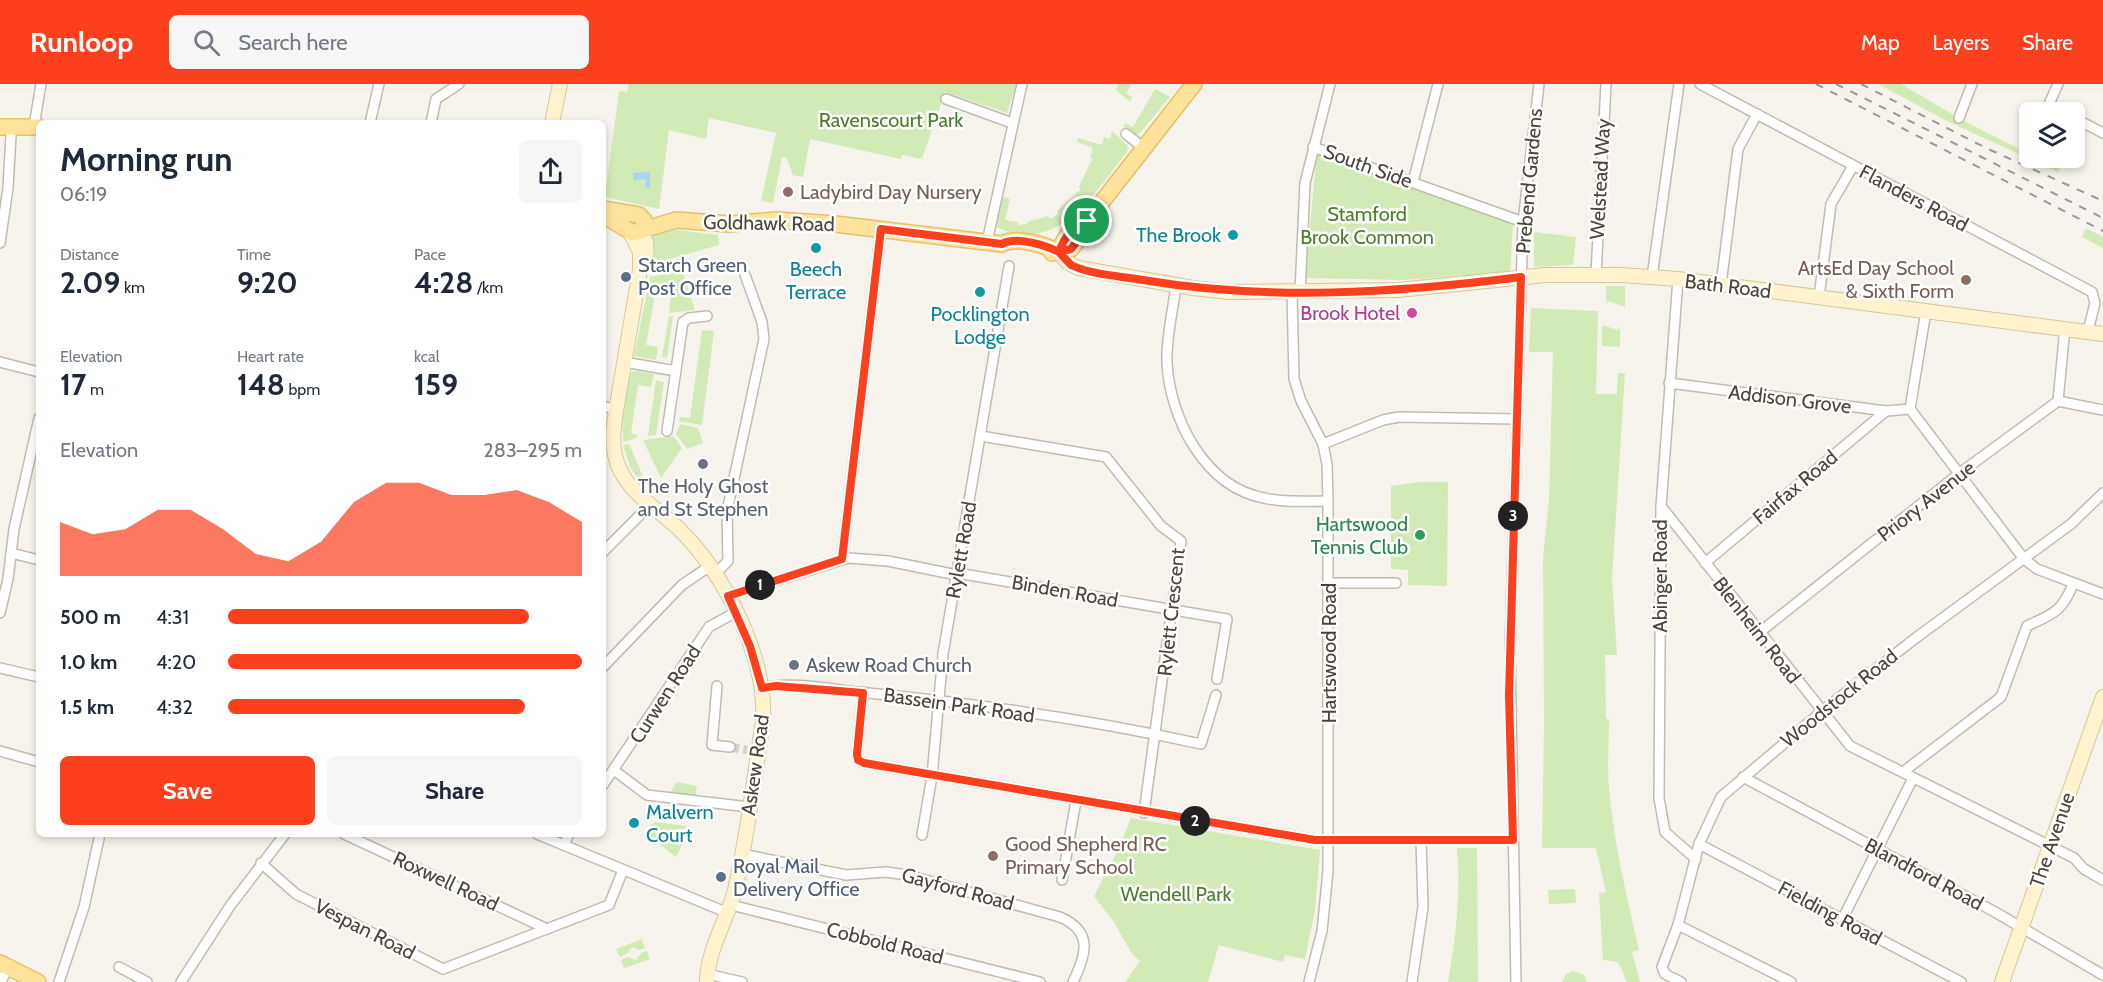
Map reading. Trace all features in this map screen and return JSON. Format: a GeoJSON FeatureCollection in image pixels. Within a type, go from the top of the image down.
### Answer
{"type":"FeatureCollection","features":[{"type":"Feature","properties":{"kind":"main road"},"geometry":{"type":"LineString","coordinates":[[553,120],[560,84]]}},
{"type":"Feature","properties":{"kind":"main road"},"geometry":{"type":"LineString","coordinates":[[1059,252],[1063,241],[1078,223],[1087,221],[1194,84]]}},
{"type":"Feature","properties":{"kind":"main road"},"geometry":{"type":"LineString","coordinates":[[4,132],[36,130]]}},
{"type":"Feature","properties":{"kind":"main road"},"geometry":{"type":"LineString","coordinates":[[606,210],[636,225]]}},
{"type":"Feature","properties":{"kind":"main road"},"geometry":{"type":"LineString","coordinates":[[606,215],[636,225]]}},
{"type":"Feature","properties":{"kind":"main road","name":"Goldhawk Road"},"geometry":{"type":"LineString","coordinates":[[636,225],[654,215],[676,220],[729,224],[799,221],[995,243],[1008,241],[1048,247],[1059,252]]}},
{"type":"Feature","properties":{"kind":"main road","name":"Askew Road"},"geometry":{"type":"LineString","coordinates":[[636,225],[647,256],[647,263],[640,270],[624,362],[610,408],[608,448],[624,480],[679,529],[713,570],[736,612],[762,688],[764,721],[752,751],[749,807],[742,854],[730,909],[705,979]]}},
{"type":"Feature","properties":{"kind":"main road","name":"Bath Road"},"geometry":{"type":"LineString","coordinates":[[1059,252],[1065,260],[1078,268],[1229,292],[1453,287],[1521,277],[1599,274],[1678,279],[2103,334]]}},
{"type":"Feature","properties":{"kind":"main road","name":"The Avenue"},"geometry":{"type":"LineString","coordinates":[[2002,982],[2103,697]]}},
{"type":"Feature","properties":{"kind":"main road"},"geometry":{"type":"LineString","coordinates":[[4,965],[38,982]]}},
{"type":"Feature","properties":{"kind":"street"},"geometry":{"type":"LineString","coordinates":[[39,120],[41,84]]}},
{"type":"Feature","properties":{"kind":"street"},"geometry":{"type":"LineString","coordinates":[[371,120],[379,84]]}},
{"type":"Feature","properties":{"kind":"street"},"geometry":{"type":"LineString","coordinates":[[432,120],[436,99],[459,84]]}},
{"type":"Feature","properties":{"kind":"street"},"geometry":{"type":"LineString","coordinates":[[995,243],[1012,123],[1022,84]]}},
{"type":"Feature","properties":{"kind":"street","name":"Hartswood Road"},"geometry":{"type":"LineString","coordinates":[[1309,982],[1324,913],[1329,841],[1328,501],[1327,464],[1323,444],[1296,390],[1293,369],[1296,292],[1305,183],[1329,84]]}},
{"type":"Feature","properties":{"kind":"street"},"geometry":{"type":"LineString","coordinates":[[1413,182],[1438,84]]}},
{"type":"Feature","properties":{"kind":"street","name":"Prebend Gardens"},"geometry":{"type":"LineString","coordinates":[[1516,982],[1509,696],[1516,419],[1523,222],[1539,84]]}},
{"type":"Feature","properties":{"kind":"street","name":"Welstead Way"},"geometry":{"type":"LineString","coordinates":[[1599,274],[1606,84]]}},
{"type":"Feature","properties":{"kind":"street"},"geometry":{"type":"LineString","coordinates":[[1652,277],[1679,84]]}},
{"type":"Feature","properties":{"kind":"street","name":"Flanders Road"},"geometry":{"type":"LineString","coordinates":[[1700,84],[2092,292],[2095,303],[2088,331]]}},
{"type":"Feature","properties":{"kind":"street"},"geometry":{"type":"LineString","coordinates":[[1959,118],[1972,84]]}},
{"type":"Feature","properties":{"kind":"street"},"geometry":{"type":"LineString","coordinates":[[2050,102],[2058,84]]}},
{"type":"Feature","properties":{"kind":"street"},"geometry":{"type":"LineString","coordinates":[[946,99],[1012,123]]}},
{"type":"Feature","properties":{"kind":"street"},"geometry":{"type":"LineString","coordinates":[[1721,285],[1738,149],[1757,114]]}},
{"type":"Feature","properties":{"kind":"street"},"geometry":{"type":"LineString","coordinates":[[2085,124],[2103,133]]}},
{"type":"Feature","properties":{"kind":"street"},"geometry":{"type":"LineString","coordinates":[[0,243],[8,188],[4,132]]}},
{"type":"Feature","properties":{"kind":"street"},"geometry":{"type":"LineString","coordinates":[[1126,134],[1144,148]]}},
{"type":"Feature","properties":{"kind":"street","name":"South Side"},"geometry":{"type":"LineString","coordinates":[[1313,147],[1523,222]]}},
{"type":"Feature","properties":{"kind":"street"},"geometry":{"type":"LineString","coordinates":[[1819,297],[1831,204],[1853,166]]}},
{"type":"Feature","properties":{"kind":"street"},"geometry":{"type":"LineString","coordinates":[[842,559],[881,229]]}},
{"type":"Feature","properties":{"kind":"street","name":"Rylett Road"},"geometry":{"type":"LineString","coordinates":[[922,835],[932,776],[943,654],[1009,266]]}},
{"type":"Feature","properties":{"kind":"street"},"geometry":{"type":"LineString","coordinates":[[606,664],[682,585],[728,561],[727,511],[764,339],[762,322],[746,275]]}},
{"type":"Feature","properties":{"kind":"street","name":"Abinger Road"},"geometry":{"type":"LineString","coordinates":[[1678,279],[1661,506],[1659,798],[1665,832],[1696,859]]}},
{"type":"Feature","properties":{"kind":"street"},"geometry":{"type":"LineString","coordinates":[[1176,285],[1167,353],[1169,379],[1183,423],[1204,460],[1225,481],[1256,496],[1288,501],[1328,501]]}},
{"type":"Feature","properties":{"kind":"street"},"geometry":{"type":"LineString","coordinates":[[1926,311],[1910,409],[2024,559],[2037,570],[2103,594]]}},
{"type":"Feature","properties":{"kind":"street"},"geometry":{"type":"LineString","coordinates":[[667,431],[683,322],[689,318],[707,316]]}},
{"type":"Feature","properties":{"kind":"street"},"geometry":{"type":"LineString","coordinates":[[2065,328],[2058,401],[2103,410]]}},
{"type":"Feature","properties":{"kind":"street"},"geometry":{"type":"LineString","coordinates":[[0,362],[36,371]]}},
{"type":"Feature","properties":{"kind":"street"},"geometry":{"type":"LineString","coordinates":[[624,362],[676,371]]}},
{"type":"Feature","properties":{"kind":"street","name":"Addison Grove"},"geometry":{"type":"LineString","coordinates":[[1669,383],[1886,411],[1910,409]]}},
{"type":"Feature","properties":{"kind":"street","name":"Priory Avenue"},"geometry":{"type":"LineString","coordinates":[[1760,632],[1960,473],[2058,401]]}},
{"type":"Feature","properties":{"kind":"street","name":"Fairfax Road"},"geometry":{"type":"LineString","coordinates":[[1705,562],[1886,411]]}},
{"type":"Feature","properties":{"kind":"street"},"geometry":{"type":"LineString","coordinates":[[1323,444],[1383,420],[1399,417],[1516,419]]}},
{"type":"Feature","properties":{"kind":"street"},"geometry":{"type":"LineString","coordinates":[[0,613],[4,579],[36,431]]}},
{"type":"Feature","properties":{"kind":"street","name":"Rylett Crescent"},"geometry":{"type":"LineString","coordinates":[[981,436],[1110,460],[1161,526],[1181,541],[1144,813]]}},
{"type":"Feature","properties":{"kind":"street","name":"Woodstock Road"},"geometry":{"type":"LineString","coordinates":[[1681,982],[1665,974],[1662,967],[1678,925],[1699,844],[1721,797],[1821,712],[1917,637],[2089,509],[2103,493]]}},
{"type":"Feature","properties":{"kind":"street"},"geometry":{"type":"LineString","coordinates":[[606,549],[650,505]]}},
{"type":"Feature","properties":{"kind":"street","name":"Blenheim Road"},"geometry":{"type":"LineString","coordinates":[[1661,506],[1850,746],[2074,858],[2084,869],[2103,880]]}},
{"type":"Feature","properties":{"kind":"street"},"geometry":{"type":"LineString","coordinates":[[11,553],[36,559]]}},
{"type":"Feature","properties":{"kind":"street","name":"Binden Road"},"geometry":{"type":"LineString","coordinates":[[728,596],[842,559],[855,557],[888,561],[1227,619],[1217,679]]}},
{"type":"Feature","properties":{"kind":"street"},"geometry":{"type":"LineString","coordinates":[[1329,583],[1396,583]]}},
{"type":"Feature","properties":{"kind":"street"},"geometry":{"type":"LineString","coordinates":[[1903,772],[2001,697],[2027,626],[2059,611],[2065,604],[2073,585]]}},
{"type":"Feature","properties":{"kind":"street","name":"Curwen Road"},"geometry":{"type":"LineString","coordinates":[[606,782],[709,627],[736,612]]}},
{"type":"Feature","properties":{"kind":"street"},"geometry":{"type":"LineString","coordinates":[[0,668],[36,676]]}},
{"type":"Feature","properties":{"kind":"street"},"geometry":{"type":"LineString","coordinates":[[717,686],[712,745],[730,747]]}},
{"type":"Feature","properties":{"kind":"street","name":"Bassein Park Road"},"geometry":{"type":"LineString","coordinates":[[762,688],[776,686],[939,699],[1155,734],[1202,744],[1216,695]]}},
{"type":"Feature","properties":{"kind":"street"},"geometry":{"type":"LineString","coordinates":[[863,693],[858,760],[864,763],[1144,813],[1329,841],[1513,840]]}},
{"type":"Feature","properties":{"kind":"street"},"geometry":{"type":"LineString","coordinates":[[0,751],[36,761]]}},
{"type":"Feature","properties":{"kind":"street"},"geometry":{"type":"LineString","coordinates":[[615,771],[647,795],[749,807]]}},
{"type":"Feature","properties":{"kind":"street","name":"Blandford Road"},"geometry":{"type":"LineString","coordinates":[[1743,777],[1995,912],[2103,975]]}},
{"type":"Feature","properties":{"kind":"street"},"geometry":{"type":"LineString","coordinates":[[1842,920],[1913,778]]}},
{"type":"Feature","properties":{"kind":"street"},"geometry":{"type":"LineString","coordinates":[[1062,880],[1076,801]]}},
{"type":"Feature","properties":{"kind":"street"},"geometry":{"type":"LineString","coordinates":[[59,982],[84,907],[99,837]]}},
{"type":"Feature","properties":{"kind":"street"},"geometry":{"type":"LineString","coordinates":[[181,982],[261,863],[283,837]]}},
{"type":"Feature","properties":{"kind":"street","name":"Roxwell Road"},"geometry":{"type":"LineString","coordinates":[[350,837],[547,929]]}},
{"type":"Feature","properties":{"kind":"street","name":"Cobbold Road"},"geometry":{"type":"LineString","coordinates":[[544,837],[623,870],[730,909],[1040,982]]}},
{"type":"Feature","properties":{"kind":"street"},"geometry":{"type":"LineString","coordinates":[[564,846],[568,837]]}},
{"type":"Feature","properties":{"kind":"street"},"geometry":{"type":"LineString","coordinates":[[1412,982],[1423,907],[1421,840]]}},
{"type":"Feature","properties":{"kind":"street","name":"Fielding Road"},"geometry":{"type":"LineString","coordinates":[[1699,844],[1961,982]]}},
{"type":"Feature","properties":{"kind":"street","name":"Gayford Road"},"geometry":{"type":"LineString","coordinates":[[742,854],[846,875],[886,872],[907,875],[1060,916],[1076,927],[1085,946],[1083,962],[1073,982]]}},
{"type":"Feature","properties":{"kind":"street","name":"Vespan Road"},"geometry":{"type":"LineString","coordinates":[[261,863],[296,894],[442,969],[609,905],[623,870]]}},
{"type":"Feature","properties":{"kind":"street"},"geometry":{"type":"LineString","coordinates":[[1678,925],[1791,982]]}},
{"type":"Feature","properties":{"kind":"street"},"geometry":{"type":"LineString","coordinates":[[1,982],[4,965]]}},
{"type":"Feature","properties":{"kind":"street"},"geometry":{"type":"LineString","coordinates":[[119,968],[147,982]]}},
{"type":"Feature","properties":{"kind":"street"},"geometry":{"type":"LineString","coordinates":[[705,979],[742,982]]}},
{"type":"Feature","properties":{"kind":"green space","name":"Ravenscourt Park"},"geometry":{"type":"Polygon","coordinates":[[[629,84],[1016,84],[1007,113],[945,92],[922,159],[902,155],[901,159],[810,139],[803,177],[793,175],[786,157],[782,157],[773,203],[761,201],[776,133],[709,118],[706,139],[669,130],[659,209],[606,197],[619,91],[627,92],[629,84]]]}},
{"type":"Feature","properties":{"kind":"green space"},"geometry":{"type":"Polygon","coordinates":[[[1118,84],[1131,84],[1126,93],[1132,97],[1130,102],[1116,90],[1118,84]]]}},
{"type":"Feature","properties":{"kind":"green space"},"geometry":{"type":"Polygon","coordinates":[[[1878,84],[1901,84],[1964,121],[2019,149],[2019,154],[1947,121],[1878,84]]]}},
{"type":"Feature","properties":{"kind":"green space"},"geometry":{"type":"Polygon","coordinates":[[[1155,89],[1170,97],[1139,134],[1134,134],[1123,126],[1126,123],[1133,127],[1155,89]]]}},
{"type":"Feature","properties":{"kind":"green space"},"geometry":{"type":"Polygon","coordinates":[[[1112,131],[1128,146],[1127,152],[1073,216],[1057,227],[1039,233],[1019,234],[996,227],[1003,197],[1010,199],[1005,220],[1018,222],[1018,225],[1048,216],[1050,219],[1058,214],[1057,211],[1081,189],[1079,187],[1092,159],[1090,158],[1093,148],[1077,142],[1078,138],[1102,145],[1104,137],[1110,139],[1112,131]]]}},
{"type":"Feature","properties":{"kind":"green space","name":"Stamford Brook Common"},"geometry":{"type":"Polygon","coordinates":[[[1317,151],[1513,222],[1510,272],[1404,280],[1305,278],[1317,151]]]}},
{"type":"Feature","properties":{"kind":"green space"},"geometry":{"type":"Polygon","coordinates":[[[2086,228],[2103,237],[2103,248],[2082,237],[2086,228]]]}},
{"type":"Feature","properties":{"kind":"green space"},"geometry":{"type":"Polygon","coordinates":[[[668,229],[718,235],[719,245],[652,264],[652,237],[668,229]]]}},
{"type":"Feature","properties":{"kind":"green space"},"geometry":{"type":"Polygon","coordinates":[[[1534,232],[1576,237],[1573,265],[1534,267],[1534,232]]]}},
{"type":"Feature","properties":{"kind":"green space"},"geometry":{"type":"Polygon","coordinates":[[[682,270],[695,310],[669,313],[671,296],[655,294],[646,345],[658,347],[656,360],[634,356],[650,277],[682,270]]]}},
{"type":"Feature","properties":{"kind":"green space"},"geometry":{"type":"Polygon","coordinates":[[[1606,286],[1625,286],[1625,307],[1608,301],[1606,305],[1606,286]]]}},
{"type":"Feature","properties":{"kind":"green space"},"geometry":{"type":"Polygon","coordinates":[[[1531,308],[1598,311],[1596,394],[1617,394],[1618,373],[1625,373],[1612,579],[1617,655],[1605,655],[1606,719],[1609,719],[1608,772],[1611,810],[1621,870],[1639,950],[1632,952],[1640,982],[1627,982],[1618,962],[1603,960],[1599,893],[1606,892],[1596,848],[1542,848],[1543,558],[1549,500],[1553,352],[1529,352],[1531,308]]]}},
{"type":"Feature","properties":{"kind":"green space"},"geometry":{"type":"Polygon","coordinates":[[[669,316],[673,316],[667,358],[662,357],[669,316]]]}},
{"type":"Feature","properties":{"kind":"green space"},"geometry":{"type":"Polygon","coordinates":[[[1602,325],[1618,330],[1620,326],[1620,347],[1602,346],[1602,325]]]}},
{"type":"Feature","properties":{"kind":"green space"},"geometry":{"type":"Polygon","coordinates":[[[702,330],[714,331],[702,425],[679,421],[680,417],[690,418],[702,330]]]}},
{"type":"Feature","properties":{"kind":"green space"},"geometry":{"type":"Polygon","coordinates":[[[630,372],[654,374],[651,387],[638,385],[631,433],[637,435],[637,438],[623,442],[622,419],[630,372]]]}},
{"type":"Feature","properties":{"kind":"green space"},"geometry":{"type":"Polygon","coordinates":[[[656,380],[664,382],[656,435],[648,436],[656,380]]]}},
{"type":"Feature","properties":{"kind":"green space"},"geometry":{"type":"Polygon","coordinates":[[[680,424],[698,428],[703,443],[687,449],[676,434],[680,424]]]}},
{"type":"Feature","properties":{"kind":"green space"},"geometry":{"type":"Polygon","coordinates":[[[673,436],[682,448],[661,478],[643,440],[673,436]]]}},
{"type":"Feature","properties":{"kind":"green space"},"geometry":{"type":"Polygon","coordinates":[[[629,444],[645,481],[642,485],[630,467],[623,445],[629,444]]]}},
{"type":"Feature","properties":{"kind":"green space","name":"Hartswood Tennis Club"},"geometry":{"type":"Polygon","coordinates":[[[1421,482],[1448,482],[1447,586],[1408,585],[1408,570],[1391,569],[1391,486],[1421,482]]]}},
{"type":"Feature","properties":{"kind":"green space"},"geometry":{"type":"Polygon","coordinates":[[[677,782],[697,786],[695,797],[670,793],[677,782]]]}},
{"type":"Feature","properties":{"kind":"green space","name":"Wendell Park"},"geometry":{"type":"Polygon","coordinates":[[[1131,818],[1320,850],[1315,910],[1305,959],[1285,955],[1283,962],[1219,945],[1208,982],[1125,982],[1140,961],[1132,954],[1114,922],[1094,896],[1119,848],[1131,818]]]}},
{"type":"Feature","properties":{"kind":"green space"},"geometry":{"type":"Polygon","coordinates":[[[656,822],[692,827],[691,835],[687,835],[676,857],[649,836],[650,825],[656,822]]]}},
{"type":"Feature","properties":{"kind":"green space"},"geometry":{"type":"Polygon","coordinates":[[[1457,848],[1477,848],[1478,982],[1448,982],[1457,915],[1457,848]]]}},
{"type":"Feature","properties":{"kind":"green space"},"geometry":{"type":"Polygon","coordinates":[[[1575,889],[1576,903],[1549,904],[1548,890],[1575,889]]]}},
{"type":"Feature","properties":{"kind":"green space"},"geometry":{"type":"Polygon","coordinates":[[[642,939],[645,948],[640,950],[632,947],[627,954],[620,957],[616,949],[642,939]]]}},
{"type":"Feature","properties":{"kind":"green space"},"geometry":{"type":"Polygon","coordinates":[[[647,951],[650,959],[624,968],[621,960],[628,957],[636,960],[641,953],[647,951]]]}},
{"type":"Feature","properties":{"kind":"green space"},"geometry":{"type":"Polygon","coordinates":[[[1573,971],[1584,975],[1587,982],[1562,982],[1566,974],[1573,971]]]}},
{"type":"Feature","properties":{"kind":"water"},"geometry":{"type":"Polygon","coordinates":[[[650,172],[650,188],[645,187],[646,179],[634,180],[633,173],[650,172]]]}},
{"type":"Feature","properties":{"kind":"tunnel"},"geometry":{"type":"LineString","coordinates":[[730,747],[747,750]]}},
{"type":"Feature","properties":{"kind":"railway"},"geometry":{"type":"LineString","coordinates":[[1816,84],[2103,231]]}},
{"type":"Feature","properties":{"kind":"railway"},"geometry":{"type":"LineString","coordinates":[[1836,84],[2103,218]]}},
{"type":"Feature","properties":{"kind":"railway"},"geometry":{"type":"LineString","coordinates":[[1861,84],[1986,148],[2103,201]]}},
{"type":"Feature","properties":{"kind":"place","name":"Ladybird Day Nursery"},"geometry":{"type":"Point","coordinates":[788,192]}},
{"type":"Feature","properties":{"kind":"place","name":"The Brook"},"geometry":{"type":"Point","coordinates":[1233,235]}},
{"type":"Feature","properties":{"kind":"place","name":"Beech Terrace"},"geometry":{"type":"Point","coordinates":[816,248]}},
{"type":"Feature","properties":{"kind":"place","name":"Starch Green Post Office"},"geometry":{"type":"Point","coordinates":[626,277]}},
{"type":"Feature","properties":{"kind":"place","name":"ArtsEd Day School & Sixth Form"},"geometry":{"type":"Point","coordinates":[1966,280]}},
{"type":"Feature","properties":{"kind":"place","name":"Pocklington Lodge"},"geometry":{"type":"Point","coordinates":[980,292]}},
{"type":"Feature","properties":{"kind":"place","name":"Brook Hotel"},"geometry":{"type":"Point","coordinates":[1412,313]}},
{"type":"Feature","properties":{"kind":"place","name":"The Holy Ghost and St Stephen"},"geometry":{"type":"Point","coordinates":[703,464]}},
{"type":"Feature","properties":{"kind":"place","name":"Hartswood Tennis Club"},"geometry":{"type":"Point","coordinates":[1420,535]}},
{"type":"Feature","properties":{"kind":"place","name":"Askew Road Church"},"geometry":{"type":"Point","coordinates":[794,665]}},
{"type":"Feature","properties":{"kind":"place","name":"Malvern Court"},"geometry":{"type":"Point","coordinates":[634,823]}},
{"type":"Feature","properties":{"kind":"place","name":"Good Shepherd RC Primary School"},"geometry":{"type":"Point","coordinates":[993,856]}},
{"type":"Feature","properties":{"kind":"place","name":"Royal Mail Delivery Office"},"geometry":{"type":"Point","coordinates":[721,877]}},
{"type":"Feature","properties":{"kind":"route"},"geometry":{"type":"LineString","coordinates":[[1087,221],[1078,223],[1063,241],[1059,252],[1048,247],[1008,241],[1002,244],[881,229],[842,559],[728,596],[750,646],[762,688],[776,686],[820,688],[863,693],[857,754],[858,760],[864,763],[1144,813],[1315,840],[1513,840],[1509,696],[1521,277],[1453,287],[1398,290],[1341,292],[1208,290],[1071,265],[1059,252],[1071,249],[1087,229],[1087,221]]}}]}
